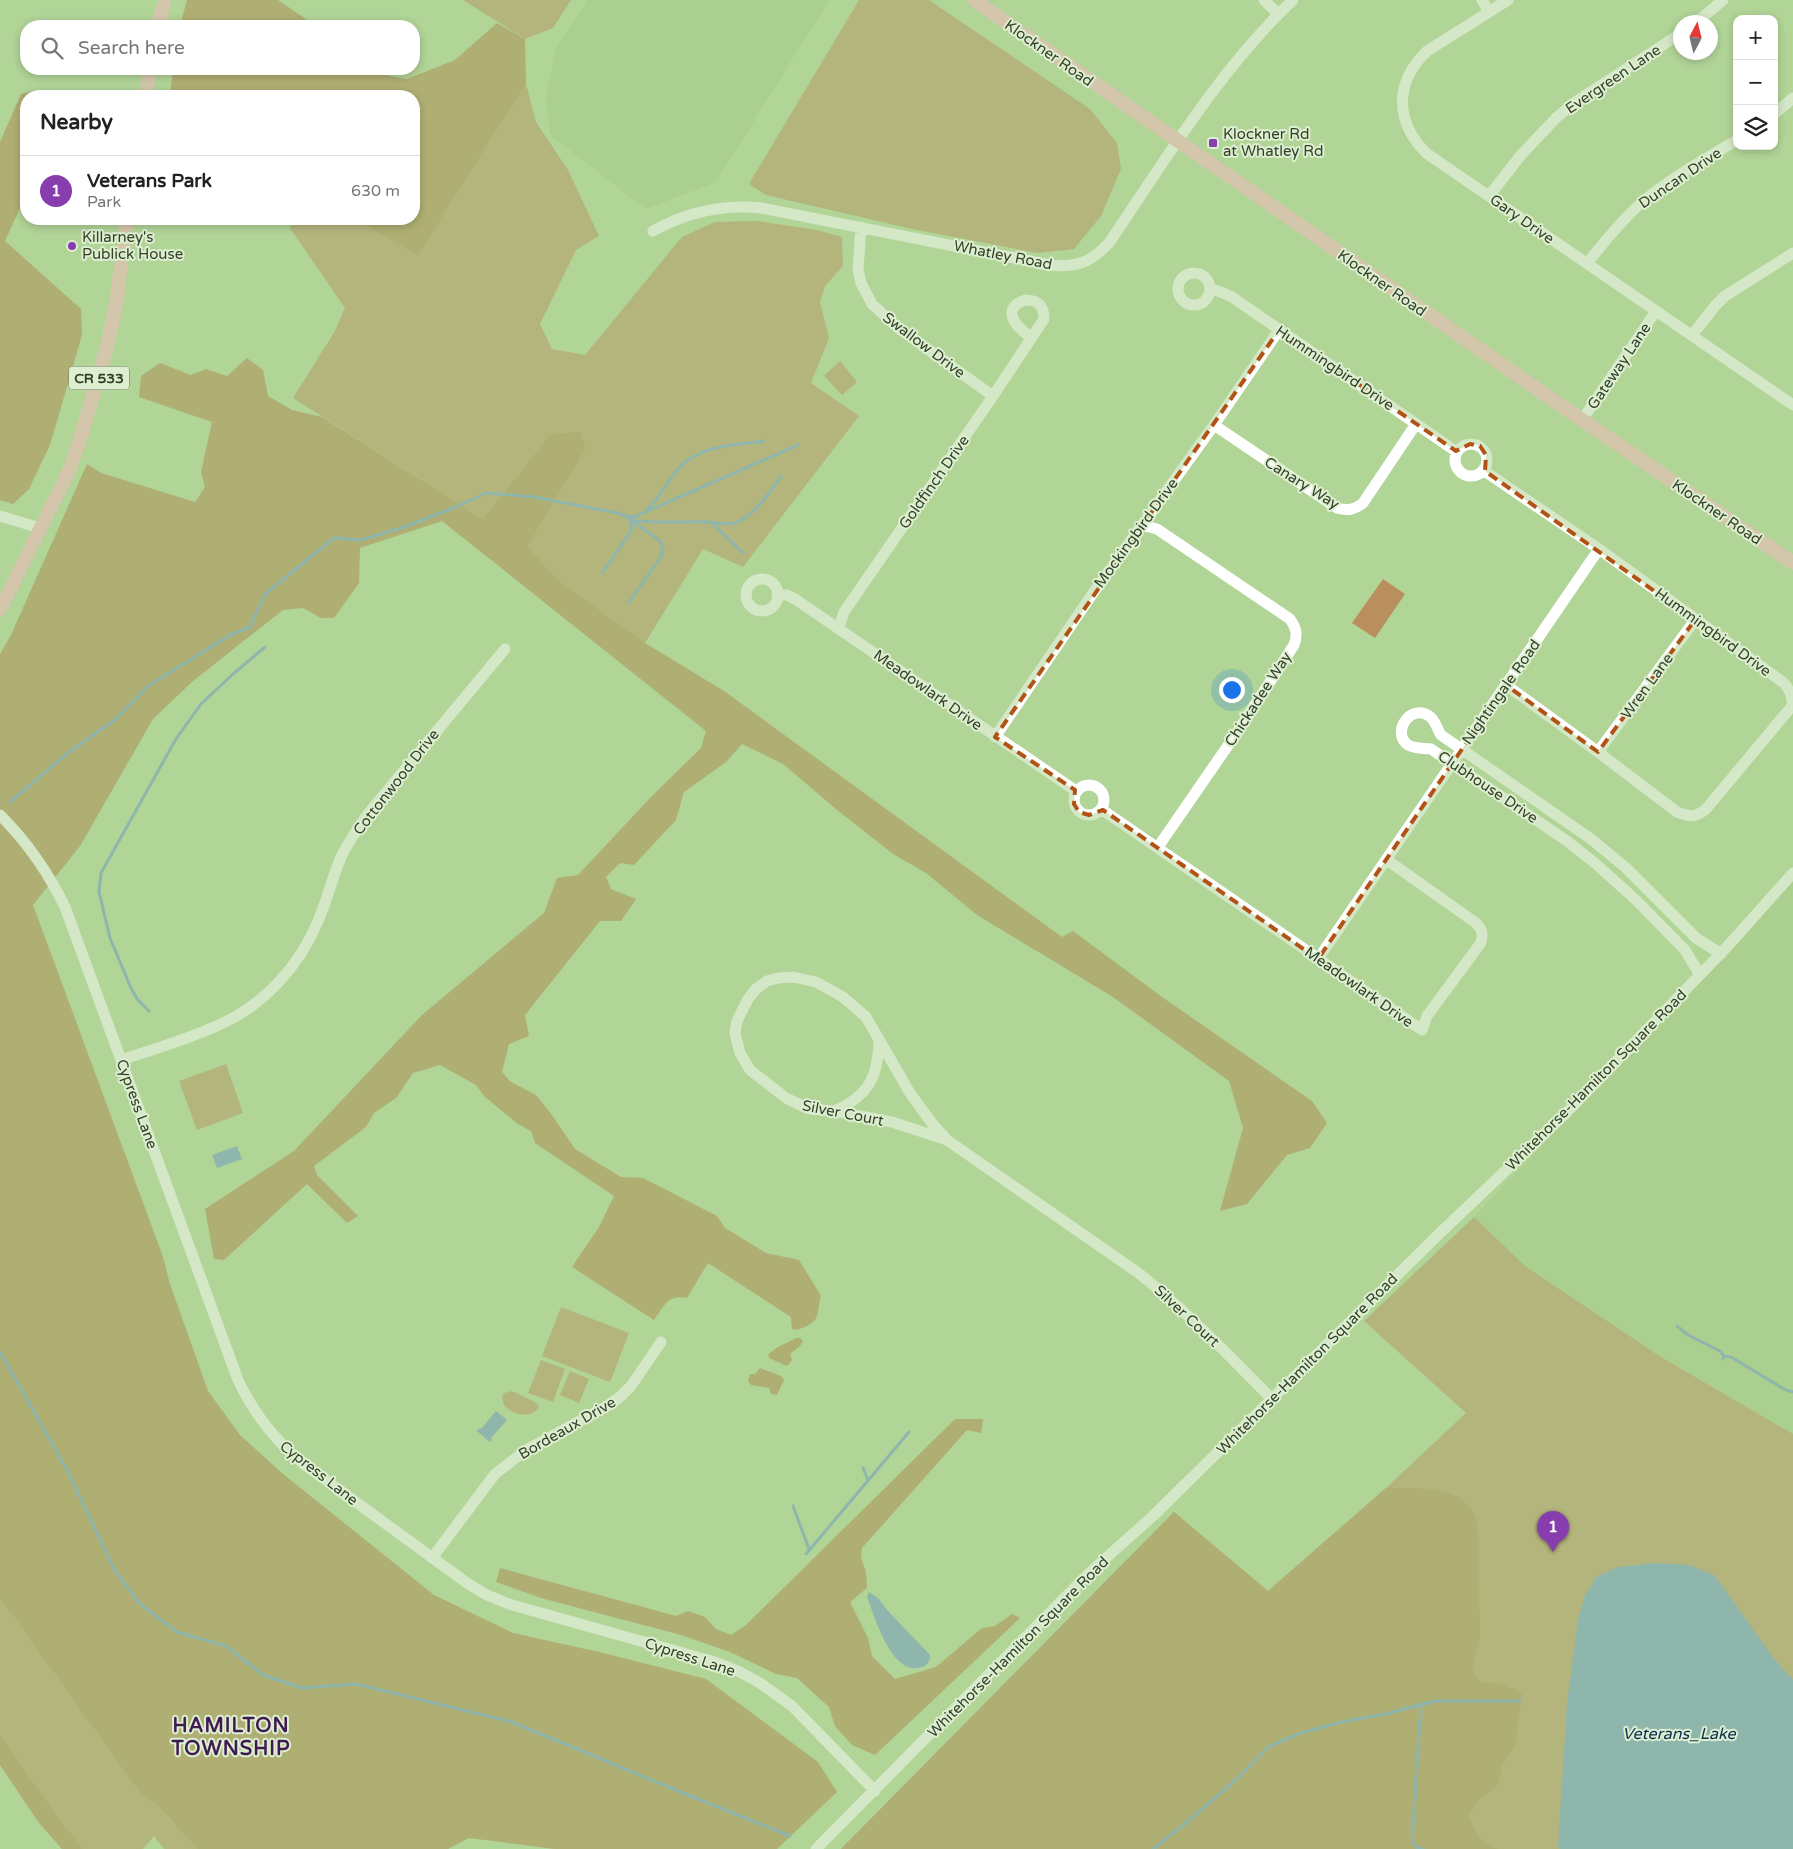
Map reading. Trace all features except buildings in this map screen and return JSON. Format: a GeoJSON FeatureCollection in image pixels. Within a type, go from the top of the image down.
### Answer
{"type":"FeatureCollection","features":[{"type":"Feature","properties":{"kind":"main road"},"geometry":{"type":"LineString","coordinates":[[160,20],[165,0]]}},
{"type":"Feature","properties":{"kind":"main road","name":"Klockner Road"},"geometry":{"type":"LineString","coordinates":[[974,0],[1177,142],[1793,563]]}},
{"type":"Feature","properties":{"kind":"main road"},"geometry":{"type":"LineString","coordinates":[[147,90],[149,75]]}},
{"type":"Feature","properties":{"kind":"main road","name":"CR 533"},"geometry":{"type":"LineString","coordinates":[[0,610],[69,471],[96,389],[116,304],[126,225]]}},
{"type":"Feature","properties":{"kind":"street"},"geometry":{"type":"LineString","coordinates":[[1264,0],[1278,14]]}},
{"type":"Feature","properties":{"kind":"street","name":"Whatley Road"},"geometry":{"type":"LineString","coordinates":[[653,231],[680,217],[711,209],[743,206],[861,227],[1050,265],[1066,267],[1078,264],[1100,253],[1109,243],[1177,142],[1238,58],[1293,0]]}},
{"type":"Feature","properties":{"kind":"street"},"geometry":{"type":"LineString","coordinates":[[1482,0],[1489,12]]}},
{"type":"Feature","properties":{"kind":"street","name":"Gary Drive"},"geometry":{"type":"LineString","coordinates":[[1508,0],[1427,51],[1418,60],[1406,82],[1402,107],[1405,120],[1417,143],[1426,153],[1793,405]]}},
{"type":"Feature","properties":{"kind":"street"},"geometry":{"type":"LineString","coordinates":[[1706,15],[1723,0]]}},
{"type":"Feature","properties":{"kind":"street","name":"Evergreen Lane"},"geometry":{"type":"LineString","coordinates":[[1489,196],[1521,155],[1557,117],[1578,100],[1673,39]]}},
{"type":"Feature","properties":{"kind":"street"},"geometry":{"type":"LineString","coordinates":[[1778,111],[1793,98]]}},
{"type":"Feature","properties":{"kind":"street","name":"Duncan Drive"},"geometry":{"type":"LineString","coordinates":[[1587,263],[1622,221],[1645,200],[1733,143]]}},
{"type":"Feature","properties":{"kind":"street","name":"Swallow Drive"},"geometry":{"type":"LineString","coordinates":[[861,227],[858,270],[861,283],[872,304],[896,327],[993,396]]}},
{"type":"Feature","properties":{"kind":"street"},"geometry":{"type":"LineString","coordinates":[[1692,335],[1714,306],[1725,296],[1793,253]]}},
{"type":"Feature","properties":{"kind":"street","name":"Hummingbird Drive"},"geometry":{"type":"LineString","coordinates":[[1210,289],[1232,297],[1457,452]]}},
{"type":"Feature","properties":{"kind":"street","name":"Gateway Lane"},"geometry":{"type":"LineString","coordinates":[[1582,420],[1656,311]]}},
{"type":"Feature","properties":{"kind":"street","name":"Mockingbird Drive"},"geometry":{"type":"LineString","coordinates":[[995,737],[1093,593],[1280,330]]}},
{"type":"Feature","properties":{"kind":"street","name":"Goldfinch Drive"},"geometry":{"type":"LineString","coordinates":[[839,627],[844,612],[993,396],[1031,337]]}},
{"type":"Feature","properties":{"kind":"street","name":"Canary Way"},"geometry":{"type":"LineString","coordinates":[[1214,425],[1337,508],[1351,510],[1363,503],[1416,424]]}},
{"type":"Feature","properties":{"kind":"street"},"geometry":{"type":"LineString","coordinates":[[1465,445],[1480,446],[1484,450],[1487,460],[1483,470],[1469,476],[1460,471],[1455,462],[1457,452],[1465,445]]}},
{"type":"Feature","properties":{"kind":"street","name":"Hummingbird Drive"},"geometry":{"type":"LineString","coordinates":[[1483,470],[1599,549],[1784,683],[1790,690],[1792,706],[1706,809],[1698,816],[1688,816],[1677,812],[1506,686]]}},
{"type":"Feature","properties":{"kind":"street"},"geometry":{"type":"LineString","coordinates":[[0,516],[40,528]]}},
{"type":"Feature","properties":{"kind":"street","name":"Chickadee Way"},"geometry":{"type":"LineString","coordinates":[[1142,525],[1157,529],[1290,619],[1295,627],[1297,636],[1294,645],[1238,731],[1158,847]]}},
{"type":"Feature","properties":{"kind":"street","name":"Nightingale Road"},"geometry":{"type":"LineString","coordinates":[[1318,959],[1599,549]]}},
{"type":"Feature","properties":{"kind":"street","name":"Meadowlark Drive"},"geometry":{"type":"LineString","coordinates":[[777,595],[795,598],[1076,791]]}},
{"type":"Feature","properties":{"kind":"street","name":"Wren Lane"},"geometry":{"type":"LineString","coordinates":[[1598,752],[1695,620]]}},
{"type":"Feature","properties":{"kind":"street","name":"Cottonwood Drive"},"geometry":{"type":"LineString","coordinates":[[122,1060],[222,1024],[242,1013],[276,985],[289,970],[311,936],[318,922],[341,858],[362,822],[505,649]]}},
{"type":"Feature","properties":{"kind":"street","name":"Clubhouse Drive"},"geometry":{"type":"LineString","coordinates":[[1700,975],[1685,950],[1625,891],[1567,841],[1431,749],[1415,748],[1407,744],[1402,737],[1401,729],[1408,716],[1414,713],[1421,713],[1430,716],[1442,735],[1591,839],[1637,879],[1696,938],[1720,954]]}},
{"type":"Feature","properties":{"kind":"street"},"geometry":{"type":"LineString","coordinates":[[1088,784],[1098,787],[1104,800],[1101,809],[1093,814],[1080,812],[1076,809],[1073,800],[1076,791],[1079,787],[1088,784]]}},
{"type":"Feature","properties":{"kind":"street","name":"Meadowlark Drive"},"geometry":{"type":"LineString","coordinates":[[1101,809],[1422,1030],[1427,1016],[1480,944],[1483,938],[1482,932],[1476,923],[1387,860]]}},
{"type":"Feature","properties":{"kind":"street","name":"Cypress Lane"},"geometry":{"type":"LineString","coordinates":[[0,815],[31,849],[57,889],[122,1060],[238,1380],[247,1399],[271,1434],[288,1451],[432,1558],[467,1583],[487,1594],[509,1604],[715,1662],[738,1671],[792,1706],[875,1791]]}},
{"type":"Feature","properties":{"kind":"street","name":"Whitehorse-Hamilton Square Road"},"geometry":{"type":"LineString","coordinates":[[816,1849],[1088,1574],[1153,1516],[1440,1232],[1568,1112],[1720,954],[1793,872]]}},
{"type":"Feature","properties":{"kind":"street"},"geometry":{"type":"LineString","coordinates":[[1625,891],[1637,879]]}},
{"type":"Feature","properties":{"kind":"street"},"geometry":{"type":"LineString","coordinates":[[1655,920],[1666,907]]}},
{"type":"Feature","properties":{"kind":"street","name":"Silver Court"},"geometry":{"type":"LineString","coordinates":[[947,1140],[892,1122],[800,1106],[786,1098],[750,1070],[740,1054],[735,1033],[737,1021],[748,999],[756,989],[767,982],[778,978],[804,978],[829,988],[856,1006],[872,1025],[910,1093],[947,1140],[1137,1272],[1165,1294],[1193,1319],[1272,1399]]}},
{"type":"Feature","properties":{"kind":"street"},"geometry":{"type":"LineString","coordinates":[[833,1111],[855,1100],[871,1080],[876,1071],[879,1040]]}},
{"type":"Feature","properties":{"kind":"street","name":"Bordeaux Drive"},"geometry":{"type":"LineString","coordinates":[[432,1558],[496,1474],[526,1450],[622,1396],[661,1342]]}},
{"type":"Feature","properties":{"kind":"highlighted area"},"geometry":{"type":"Polygon","coordinates":[[[1279,330],[1456,451],[1470,444],[1480,446],[1486,455],[1485,471],[1695,620],[1598,752],[1506,685],[1318,959],[1103,810],[1089,815],[1079,812],[1074,804],[1075,790],[995,737],[1279,330]]]}},
{"type":"Feature","properties":{"kind":"shaded area"},"geometry":{"type":"Polygon","coordinates":[[[187,0],[278,0],[307,20],[182,20],[187,0]]]}},
{"type":"Feature","properties":{"kind":"shaded area"},"geometry":{"type":"Polygon","coordinates":[[[463,0],[571,0],[553,28],[525,39],[463,0]]]}},
{"type":"Feature","properties":{"kind":"shaded area"},"geometry":{"type":"Polygon","coordinates":[[[587,0],[829,0],[716,182],[646,209],[550,135],[546,95],[556,49],[587,0]]]}},
{"type":"Feature","properties":{"kind":"shaded area"},"geometry":{"type":"Polygon","coordinates":[[[859,0],[929,0],[1090,109],[1117,143],[1121,169],[1101,216],[1074,249],[1037,253],[912,229],[766,195],[749,184],[859,0]]]}},
{"type":"Feature","properties":{"kind":"shaded area"},"geometry":{"type":"Polygon","coordinates":[[[497,23],[525,39],[526,84],[418,255],[365,225],[420,225],[420,90],[171,90],[172,75],[388,75],[407,79],[455,60],[497,23]]]}},
{"type":"Feature","properties":{"kind":"shaded area"},"geometry":{"type":"Polygon","coordinates":[[[526,84],[536,122],[568,170],[599,236],[576,250],[540,324],[552,349],[585,355],[682,237],[715,222],[757,221],[817,230],[842,237],[843,266],[825,286],[820,302],[829,338],[811,383],[859,416],[743,567],[703,549],[645,643],[557,579],[528,546],[586,449],[550,434],[483,519],[293,398],[335,331],[345,308],[290,228],[291,225],[365,225],[418,254],[526,84]]]}},
{"type":"Feature","properties":{"kind":"shaded area"},"geometry":{"type":"Polygon","coordinates":[[[20,96],[20,208],[5,241],[81,309],[82,335],[50,445],[29,489],[13,504],[0,500],[0,142],[20,96]]]}},
{"type":"Feature","properties":{"kind":"shaded area"},"geometry":{"type":"Polygon","coordinates":[[[247,358],[263,370],[268,396],[292,410],[322,417],[483,519],[550,434],[580,432],[586,449],[528,546],[557,579],[645,643],[724,691],[1062,937],[1073,931],[1162,997],[1312,1101],[1327,1123],[1310,1148],[1287,1155],[1247,1204],[1220,1211],[1243,1128],[1229,1081],[1113,997],[977,915],[926,873],[893,854],[783,764],[742,744],[726,762],[684,792],[676,820],[634,865],[620,863],[606,877],[611,889],[636,899],[621,921],[600,921],[525,1015],[529,1036],[509,1044],[502,1072],[511,1082],[536,1095],[575,1149],[621,1177],[643,1178],[717,1216],[725,1228],[766,1253],[799,1260],[821,1296],[818,1314],[814,1321],[803,1328],[792,1329],[791,1317],[708,1263],[687,1298],[675,1298],[667,1302],[654,1320],[572,1267],[599,1227],[614,1196],[535,1143],[531,1131],[518,1124],[484,1096],[476,1085],[440,1065],[413,1073],[396,1098],[374,1113],[366,1127],[314,1166],[317,1175],[358,1216],[347,1223],[307,1184],[224,1260],[214,1259],[205,1209],[294,1151],[422,1015],[544,913],[557,878],[578,875],[651,797],[701,748],[706,731],[442,521],[360,548],[359,583],[334,618],[321,618],[303,608],[283,610],[193,681],[153,719],[80,846],[33,905],[162,1254],[170,1284],[208,1391],[240,1435],[283,1474],[434,1595],[513,1633],[706,1679],[818,1762],[837,1792],[777,1849],[554,1849],[469,1838],[448,1849],[197,1849],[162,1810],[139,1792],[0,1598],[0,654],[11,635],[87,464],[101,473],[195,502],[205,487],[201,472],[212,422],[139,397],[141,376],[160,363],[191,375],[206,369],[227,376],[247,358]]]}},
{"type":"Feature","properties":{"kind":"shaded area"},"geometry":{"type":"Polygon","coordinates":[[[840,361],[857,382],[842,395],[824,376],[840,361]]]}},
{"type":"Feature","properties":{"kind":"shaded area"},"geometry":{"type":"Polygon","coordinates":[[[1383,579],[1405,594],[1375,638],[1352,623],[1383,579]]]}},
{"type":"Feature","properties":{"kind":"shaded area"},"geometry":{"type":"Polygon","coordinates":[[[1793,880],[1793,1434],[1661,1357],[1525,1266],[1474,1217],[1793,880]]]}},
{"type":"Feature","properties":{"kind":"shaded area"},"geometry":{"type":"Polygon","coordinates":[[[226,1064],[243,1113],[197,1130],[179,1081],[226,1064]]]}},
{"type":"Feature","properties":{"kind":"shaded area"},"geometry":{"type":"Polygon","coordinates":[[[1474,1217],[1525,1266],[1661,1357],[1793,1434],[1793,1849],[841,1849],[1174,1512],[1268,1591],[1386,1488],[1466,1413],[1364,1321],[1474,1217]]]}},
{"type":"Feature","properties":{"kind":"shaded area"},"geometry":{"type":"Polygon","coordinates":[[[561,1307],[629,1333],[610,1382],[542,1356],[561,1307]]]}},
{"type":"Feature","properties":{"kind":"shaded area"},"geometry":{"type":"Polygon","coordinates":[[[796,1338],[800,1338],[803,1341],[790,1354],[792,1360],[787,1366],[769,1358],[768,1355],[774,1349],[796,1338]]]}},
{"type":"Feature","properties":{"kind":"shaded area"},"geometry":{"type":"Polygon","coordinates":[[[541,1360],[565,1369],[553,1402],[528,1393],[541,1360]]]}},
{"type":"Feature","properties":{"kind":"shaded area"},"geometry":{"type":"Polygon","coordinates":[[[760,1368],[781,1376],[784,1380],[777,1395],[771,1394],[769,1388],[751,1385],[748,1381],[750,1374],[755,1374],[760,1368]]]}},
{"type":"Feature","properties":{"kind":"shaded area"},"geometry":{"type":"Polygon","coordinates":[[[570,1371],[589,1379],[579,1403],[560,1395],[570,1371]]]}},
{"type":"Feature","properties":{"kind":"shaded area"},"geometry":{"type":"Polygon","coordinates":[[[512,1391],[535,1402],[539,1406],[532,1413],[527,1414],[512,1411],[504,1405],[502,1397],[504,1393],[512,1391]]]}},
{"type":"Feature","properties":{"kind":"shaded area"},"geometry":{"type":"Polygon","coordinates":[[[955,1419],[983,1419],[981,1433],[967,1430],[862,1548],[861,1558],[866,1572],[867,1588],[850,1602],[868,1638],[872,1656],[895,1679],[936,1667],[982,1628],[995,1626],[1012,1614],[1020,1618],[875,1755],[852,1745],[835,1726],[829,1707],[797,1678],[776,1674],[730,1652],[681,1635],[541,1598],[496,1582],[500,1568],[676,1616],[688,1611],[705,1617],[716,1629],[731,1635],[746,1625],[955,1419]]]}},
{"type":"Feature","properties":{"kind":"shaded area"},"geometry":{"type":"Polygon","coordinates":[[[1386,1488],[1436,1490],[1449,1493],[1469,1505],[1476,1518],[1478,1532],[1480,1640],[1472,1668],[1479,1682],[1505,1684],[1522,1694],[1515,1745],[1502,1765],[1498,1785],[1477,1801],[1468,1817],[1481,1839],[1498,1849],[841,1849],[1174,1512],[1268,1591],[1386,1488]]]}},
{"type":"Feature","properties":{"kind":"shaded area"},"geometry":{"type":"Polygon","coordinates":[[[0,1598],[139,1792],[162,1810],[197,1849],[164,1849],[154,1836],[143,1849],[83,1849],[0,1734],[0,1598]]]}},
{"type":"Feature","properties":{"kind":"shaded area"},"geometry":{"type":"Polygon","coordinates":[[[0,1734],[83,1849],[62,1849],[39,1823],[0,1765],[0,1734]]]}},
{"type":"Feature","properties":{"kind":"water"},"geometry":{"type":"Polygon","coordinates":[[[237,1146],[242,1159],[217,1168],[212,1155],[237,1146]]]}},
{"type":"Feature","properties":{"kind":"water"},"geometry":{"type":"Polygon","coordinates":[[[496,1411],[507,1420],[491,1438],[490,1442],[477,1431],[479,1428],[481,1429],[496,1411]]]}},
{"type":"Feature","properties":{"kind":"water","name":"Veterans_Lake"},"geometry":{"type":"Polygon","coordinates":[[[1657,1563],[1689,1565],[1714,1575],[1776,1661],[1793,1680],[1793,1849],[1560,1849],[1558,1846],[1567,1703],[1578,1620],[1585,1595],[1597,1576],[1618,1567],[1657,1563]]]}},
{"type":"Feature","properties":{"kind":"water"},"geometry":{"type":"Polygon","coordinates":[[[869,1592],[878,1598],[930,1655],[926,1665],[911,1668],[902,1664],[894,1655],[880,1631],[867,1597],[869,1592]]]}},
{"type":"Feature","properties":{"kind":"waterway"},"geometry":{"type":"LineString","coordinates":[[647,510],[677,470],[695,455],[729,445],[764,441]]}},
{"type":"Feature","properties":{"kind":"waterway"},"geometry":{"type":"LineString","coordinates":[[626,516],[634,517],[798,445]]}},
{"type":"Feature","properties":{"kind":"waterway"},"geometry":{"type":"LineString","coordinates":[[602,573],[632,530],[630,520],[734,523],[750,514],[767,496],[781,476]]}},
{"type":"Feature","properties":{"kind":"waterway"},"geometry":{"type":"LineString","coordinates":[[10,802],[69,752],[116,719],[148,686],[232,634],[250,627],[265,594],[334,538],[361,540],[404,527],[486,493],[534,497],[617,513],[625,516],[660,541],[663,547],[661,557],[629,602]]}},
{"type":"Feature","properties":{"kind":"waterway"},"geometry":{"type":"LineString","coordinates":[[713,524],[743,553]]}},
{"type":"Feature","properties":{"kind":"waterway"},"geometry":{"type":"LineString","coordinates":[[149,1011],[137,999],[131,988],[110,938],[99,892],[101,873],[176,739],[201,704],[265,647]]}},
{"type":"Feature","properties":{"kind":"waterway"},"geometry":{"type":"LineString","coordinates":[[1677,1326],[1688,1335],[1720,1351],[1724,1356]]}},
{"type":"Feature","properties":{"kind":"waterway"},"geometry":{"type":"LineString","coordinates":[[0,1352],[68,1472],[115,1571],[140,1604],[177,1632],[226,1646],[263,1675],[302,1688],[356,1684],[512,1722],[790,1836]]}},
{"type":"Feature","properties":{"kind":"waterway"},"geometry":{"type":"LineString","coordinates":[[1723,1359],[1724,1356],[1731,1357],[1784,1389],[1793,1392]]}},
{"type":"Feature","properties":{"kind":"waterway"},"geometry":{"type":"LineString","coordinates":[[806,1554],[909,1432]]}},
{"type":"Feature","properties":{"kind":"waterway"},"geometry":{"type":"LineString","coordinates":[[863,1468],[868,1480]]}},
{"type":"Feature","properties":{"kind":"waterway"},"geometry":{"type":"LineString","coordinates":[[793,1506],[809,1549]]}},
{"type":"Feature","properties":{"kind":"waterway"},"geometry":{"type":"LineString","coordinates":[[1153,1849],[1240,1776],[1268,1747],[1298,1734],[1341,1722],[1385,1714],[1435,1701],[1520,1701]]}},
{"type":"Feature","properties":{"kind":"waterway"},"geometry":{"type":"LineString","coordinates":[[1421,1705],[1412,1841],[1417,1848],[1423,1849]]}},
{"type":"Feature","properties":{"kind":"place","name":"Klockner Rd at Whatley Rd"},"geometry":{"type":"Point","coordinates":[1213,143]}},
{"type":"Feature","properties":{"kind":"place","name":"Killarney's Publick House"},"geometry":{"type":"Point","coordinates":[72,246]}},
{"type":"Feature","properties":{"kind":"place","name":"Veterans Park"},"geometry":{"type":"Point","coordinates":[1553,1552]}},
{"type":"Feature","properties":{"kind":"district","name":"HAMILTON TOWNSHIP"},"geometry":{"type":"Point","coordinates":[231,1738]}}]}
